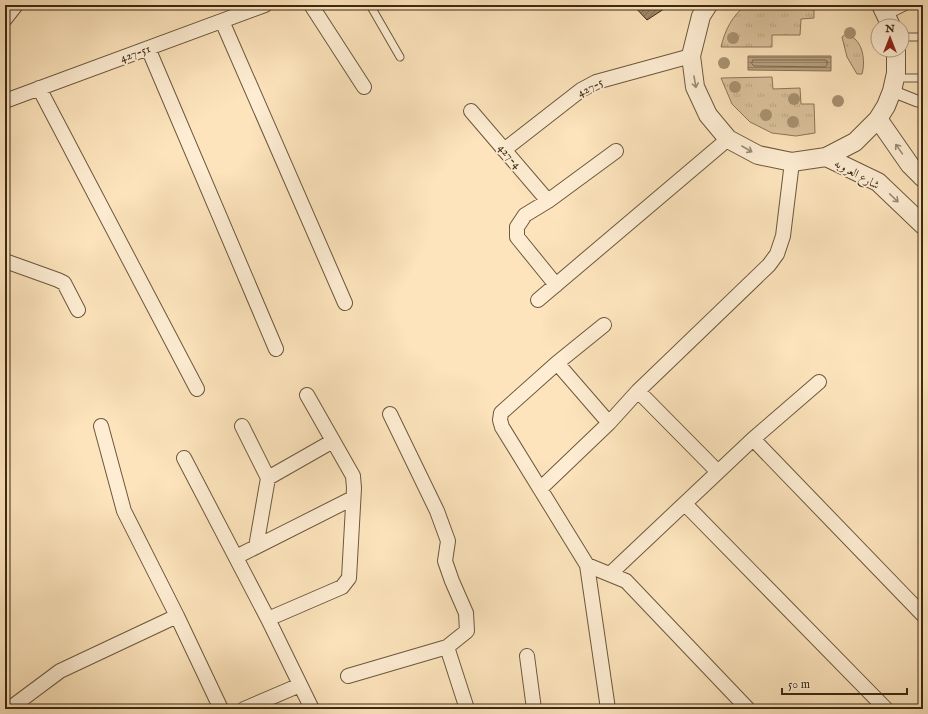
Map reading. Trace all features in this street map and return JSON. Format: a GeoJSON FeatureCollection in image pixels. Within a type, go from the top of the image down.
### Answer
{"type":"FeatureCollection","features":[{"type":"Feature","properties":{"kind":"street"},"geometry":{"type":"LineString","coordinates":[[5,19],[16,5]]}},
{"type":"Feature","properties":{"kind":"street","name":"427-51"},"geometry":{"type":"LineString","coordinates":[[5,101],[265,5]]}},
{"type":"Feature","properties":{"kind":"street"},"geometry":{"type":"LineString","coordinates":[[311,5],[364,87]]}},
{"type":"Feature","properties":{"kind":"street"},"geometry":{"type":"LineString","coordinates":[[886,15],[904,5]]}},
{"type":"Feature","properties":{"kind":"street"},"geometry":{"type":"LineString","coordinates":[[702,9],[691,56],[695,87],[708,115],[728,138],[758,156],[792,162],[826,157],[855,142],[878,119],[886,106],[894,84],[896,58]]}},
{"type":"Feature","properties":{"kind":"street"},"geometry":{"type":"LineString","coordinates":[[222,21],[345,303]]}},
{"type":"Feature","properties":{"kind":"street"},"geometry":{"type":"LineString","coordinates":[[148,48],[276,349]]}},
{"type":"Feature","properties":{"kind":"street","name":"427-5"},"geometry":{"type":"LineString","coordinates":[[504,150],[581,90],[596,82],[691,56]]}},
{"type":"Feature","properties":{"kind":"street"},"geometry":{"type":"LineString","coordinates":[[894,84],[917,101],[923,101]]}},
{"type":"Feature","properties":{"kind":"street"},"geometry":{"type":"LineString","coordinates":[[39,88],[197,389]]}},
{"type":"Feature","properties":{"kind":"street","name":"427-4"},"geometry":{"type":"LineString","coordinates":[[471,111],[548,201]]}},
{"type":"Feature","properties":{"kind":"street"},"geometry":{"type":"LineString","coordinates":[[878,119],[910,165],[923,178]]}},
{"type":"Feature","properties":{"kind":"street"},"geometry":{"type":"LineString","coordinates":[[538,300],[728,138]]}},
{"type":"Feature","properties":{"kind":"street"},"geometry":{"type":"LineString","coordinates":[[556,284],[517,236],[517,226],[525,215],[548,201],[616,151]]}},
{"type":"Feature","properties":{"kind":"street","name":"شارع العروبه"},"geometry":{"type":"LineString","coordinates":[[826,157],[878,182],[923,225]]}},
{"type":"Feature","properties":{"kind":"street"},"geometry":{"type":"LineString","coordinates":[[540,489],[609,423],[638,391],[769,265],[777,254],[783,236],[792,162]]}},
{"type":"Feature","properties":{"kind":"street"},"geometry":{"type":"LineString","coordinates":[[5,261],[64,283],[78,310]]}},
{"type":"Feature","properties":{"kind":"street"},"geometry":{"type":"LineString","coordinates":[[604,325],[557,363],[501,413],[500,420],[502,427],[587,565],[608,709]]}},
{"type":"Feature","properties":{"kind":"street"},"geometry":{"type":"LineString","coordinates":[[557,363],[609,423]]}},
{"type":"Feature","properties":{"kind":"street"},"geometry":{"type":"LineString","coordinates":[[611,574],[753,439],[819,382]]}},
{"type":"Feature","properties":{"kind":"street"},"geometry":{"type":"LineString","coordinates":[[638,391],[718,472]]}},
{"type":"Feature","properties":{"kind":"street"},"geometry":{"type":"LineString","coordinates":[[268,619],[342,587],[349,578],[354,488],[353,476],[307,395]]}},
{"type":"Feature","properties":{"kind":"street"},"geometry":{"type":"LineString","coordinates":[[348,676],[447,647],[467,631],[466,613],[445,561],[448,541],[437,511],[390,414]]}},
{"type":"Feature","properties":{"kind":"street"},"geometry":{"type":"LineString","coordinates":[[101,426],[124,511],[178,616],[221,709]]}},
{"type":"Feature","properties":{"kind":"street"},"geometry":{"type":"LineString","coordinates":[[242,426],[268,478],[256,547]]}},
{"type":"Feature","properties":{"kind":"street"},"geometry":{"type":"LineString","coordinates":[[753,439],[923,615]]}},
{"type":"Feature","properties":{"kind":"street"},"geometry":{"type":"LineString","coordinates":[[268,478],[333,441]]}},
{"type":"Feature","properties":{"kind":"street"},"geometry":{"type":"LineString","coordinates":[[184,458],[268,619],[312,709]]}},
{"type":"Feature","properties":{"kind":"street"},"geometry":{"type":"LineString","coordinates":[[236,557],[353,498]]}},
{"type":"Feature","properties":{"kind":"street"},"geometry":{"type":"LineString","coordinates":[[685,504],[886,709]]}},
{"type":"Feature","properties":{"kind":"street"},"geometry":{"type":"LineString","coordinates":[[587,565],[626,581],[748,709]]}},
{"type":"Feature","properties":{"kind":"street"},"geometry":{"type":"LineString","coordinates":[[9,709],[60,671],[178,616]]}},
{"type":"Feature","properties":{"kind":"street"},"geometry":{"type":"LineString","coordinates":[[447,647],[467,709]]}},
{"type":"Feature","properties":{"kind":"street"},"geometry":{"type":"LineString","coordinates":[[527,656],[534,709]]}},
{"type":"Feature","properties":{"kind":"street"},"geometry":{"type":"LineString","coordinates":[[244,709],[300,684]]}},
{"type":"Feature","properties":{"kind":"lane"},"geometry":{"type":"LineString","coordinates":[[370,5],[400,57]]}},
{"type":"Feature","properties":{"kind":"lane"},"geometry":{"type":"LineString","coordinates":[[910,37],[923,37]]}},
{"type":"Feature","properties":{"kind":"lane"},"geometry":{"type":"LineString","coordinates":[[894,84],[923,78]]}},
{"type":"Feature","properties":{"kind":"green space"},"geometry":{"type":"Polygon","coordinates":[[[746,5],[814,5],[814,18],[801,19],[800,35],[772,35],[772,47],[721,47],[730,24],[741,9],[746,5]]]}},
{"type":"Feature","properties":{"kind":"green space"},"geometry":{"type":"Polygon","coordinates":[[[846,34],[858,42],[862,51],[862,74],[857,74],[847,57],[842,37],[846,34]]]}},
{"type":"Feature","properties":{"kind":"green space"},"geometry":{"type":"Polygon","coordinates":[[[772,77],[773,89],[800,88],[801,104],[814,104],[815,133],[796,136],[772,133],[750,122],[732,104],[721,78],[772,77]]]}},
{"type":"Feature","properties":{"kind":"water"},"geometry":{"type":"Polygon","coordinates":[[[748,56],[831,56],[831,71],[748,70],[748,56]]]}},
{"type":"Feature","properties":{"kind":"building"},"geometry":{"type":"Polygon","coordinates":[[[633,5],[670,5],[647,20],[633,5]]]}}]}
